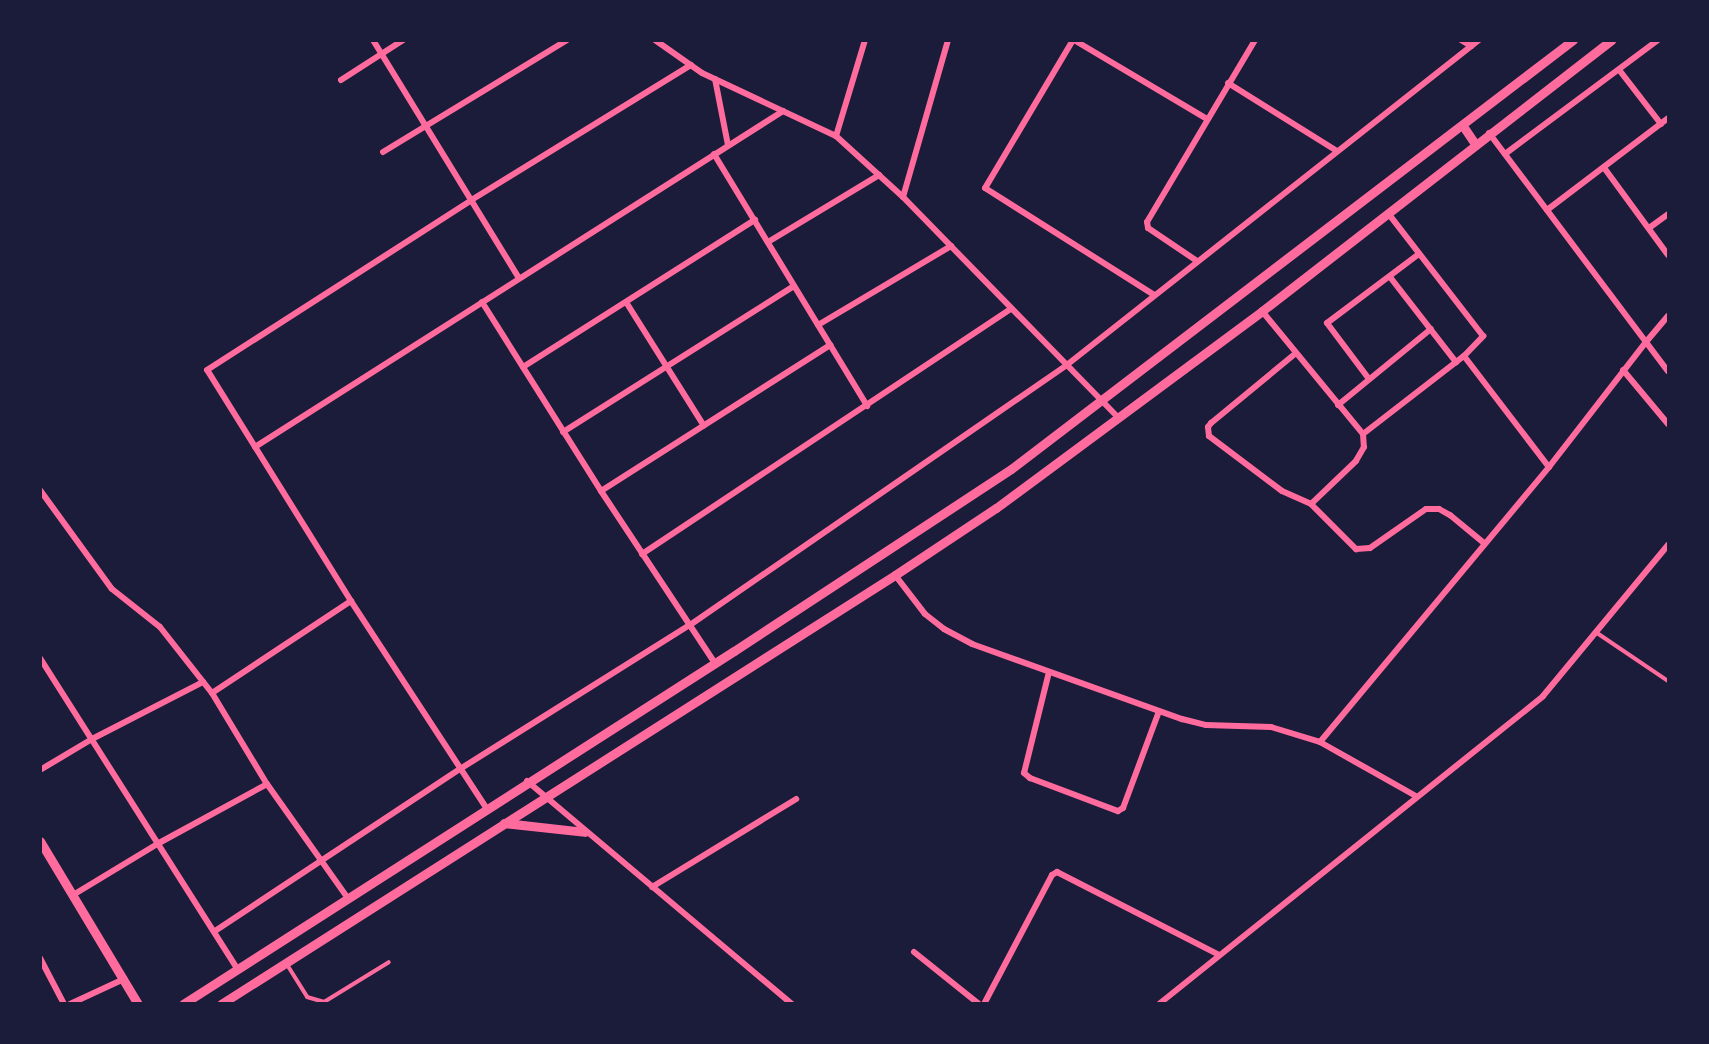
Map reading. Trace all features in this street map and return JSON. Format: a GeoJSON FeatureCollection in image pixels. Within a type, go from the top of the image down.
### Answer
{"type":"FeatureCollection","features":[{"type":"Feature","properties":{"kind":"street"},"geometry":{"type":"LineString","coordinates":[[373,40],[473,199],[519,278]]}},
{"type":"Feature","properties":{"kind":"street"},"geometry":{"type":"LineString","coordinates":[[341,80],[403,40]]}},
{"type":"Feature","properties":{"kind":"street"},"geometry":{"type":"LineString","coordinates":[[384,152],[567,40]]}},
{"type":"Feature","properties":{"kind":"street"},"geometry":{"type":"LineString","coordinates":[[655,40],[715,80],[836,136],[903,197],[1117,416]]}},
{"type":"Feature","properties":{"kind":"street"},"geometry":{"type":"LineString","coordinates":[[836,136],[865,40]]}},
{"type":"Feature","properties":{"kind":"street"},"geometry":{"type":"LineString","coordinates":[[903,197],[948,40]]}},
{"type":"Feature","properties":{"kind":"street"},"geometry":{"type":"LineString","coordinates":[[1154,295],[985,188],[1073,40],[1207,119]]}},
{"type":"Feature","properties":{"kind":"street"},"geometry":{"type":"LineString","coordinates":[[1197,261],[1146,225],[1255,40]]}},
{"type":"Feature","properties":{"kind":"street"},"geometry":{"type":"LineString","coordinates":[[1461,40],[1471,46]]}},
{"type":"Feature","properties":{"kind":"street"},"geometry":{"type":"LineString","coordinates":[[215,931],[460,769],[690,625],[1068,364],[1479,40]]}},
{"type":"Feature","properties":{"kind":"street"},"geometry":{"type":"LineString","coordinates":[[183,1004],[527,781],[715,663],[1011,469],[1573,40]]}},
{"type":"Feature","properties":{"kind":"street"},"geometry":{"type":"LineString","coordinates":[[221,1004],[545,796],[896,576],[996,507],[1262,311],[1611,40]]}},
{"type":"Feature","properties":{"kind":"street"},"geometry":{"type":"LineString","coordinates":[[1505,154],[1659,40]]}},
{"type":"Feature","properties":{"kind":"street"},"geometry":{"type":"LineString","coordinates":[[487,809],[207,374],[209,368],[473,199],[691,65]]}},
{"type":"Feature","properties":{"kind":"street"},"geometry":{"type":"LineString","coordinates":[[1620,71],[1661,124]]}},
{"type":"Feature","properties":{"kind":"street"},"geometry":{"type":"LineString","coordinates":[[715,80],[728,145]]}},
{"type":"Feature","properties":{"kind":"street"},"geometry":{"type":"LineString","coordinates":[[1228,83],[1337,151]]}},
{"type":"Feature","properties":{"kind":"street"},"geometry":{"type":"LineString","coordinates":[[255,447],[783,111]]}},
{"type":"Feature","properties":{"kind":"street"},"geometry":{"type":"LineString","coordinates":[[1547,210],[1605,169],[1668,118]]}},
{"type":"Feature","properties":{"kind":"street"},"geometry":{"type":"LineString","coordinates":[[1463,126],[1475,144]]}},
{"type":"Feature","properties":{"kind":"street"},"geometry":{"type":"LineString","coordinates":[[1489,133],[1668,371]]}},
{"type":"Feature","properties":{"kind":"street"},"geometry":{"type":"LineString","coordinates":[[714,154],[867,406]]}},
{"type":"Feature","properties":{"kind":"street"},"geometry":{"type":"LineString","coordinates":[[1605,169],[1668,255]]}},
{"type":"Feature","properties":{"kind":"street"},"geometry":{"type":"LineString","coordinates":[[768,242],[879,175]]}},
{"type":"Feature","properties":{"kind":"street"},"geometry":{"type":"LineString","coordinates":[[1363,434],[1464,356],[1482,339],[1482,334],[1388,213]]}},
{"type":"Feature","properties":{"kind":"street"},"geometry":{"type":"LineString","coordinates":[[1650,228],[1668,214]]}},
{"type":"Feature","properties":{"kind":"street"},"geometry":{"type":"LineString","coordinates":[[523,367],[755,220]]}},
{"type":"Feature","properties":{"kind":"street"},"geometry":{"type":"LineString","coordinates":[[818,325],[951,246]]}},
{"type":"Feature","properties":{"kind":"street"},"geometry":{"type":"LineString","coordinates":[[1370,379],[1327,323],[1419,254]]}},
{"type":"Feature","properties":{"kind":"street"},"geometry":{"type":"LineString","coordinates":[[1390,277],[1456,362]]}},
{"type":"Feature","properties":{"kind":"street"},"geometry":{"type":"LineString","coordinates":[[563,432],[794,286]]}},
{"type":"Feature","properties":{"kind":"street"},"geometry":{"type":"LineString","coordinates":[[482,302],[601,491],[715,663]]}},
{"type":"Feature","properties":{"kind":"street"},"geometry":{"type":"LineString","coordinates":[[626,302],[704,426]]}},
{"type":"Feature","properties":{"kind":"street"},"geometry":{"type":"LineString","coordinates":[[642,554],[1011,309]]}},
{"type":"Feature","properties":{"kind":"street"},"geometry":{"type":"LineString","coordinates":[[1262,311],[1363,434],[1361,454],[1311,504]]}},
{"type":"Feature","properties":{"kind":"street"},"geometry":{"type":"LineString","coordinates":[[1320,742],[1549,468],[1623,370],[1668,316]]}},
{"type":"Feature","properties":{"kind":"street"},"geometry":{"type":"LineString","coordinates":[[1338,405],[1431,329]]}},
{"type":"Feature","properties":{"kind":"street"},"geometry":{"type":"LineString","coordinates":[[601,491],[830,345]]}},
{"type":"Feature","properties":{"kind":"street"},"geometry":{"type":"LineString","coordinates":[[1296,353],[1211,423],[1207,432],[1212,440],[1282,491],[1311,504],[1356,549],[1370,548],[1426,509],[1438,509],[1450,515],[1485,544]]}},
{"type":"Feature","properties":{"kind":"street"},"geometry":{"type":"LineString","coordinates":[[1464,356],[1549,468]]}},
{"type":"Feature","properties":{"kind":"street"},"geometry":{"type":"LineString","coordinates":[[1623,370],[1668,424]]}},
{"type":"Feature","properties":{"kind":"street"},"geometry":{"type":"LineString","coordinates":[[41,492],[112,588],[160,627],[212,693],[267,784],[347,897]]}},
{"type":"Feature","properties":{"kind":"street"},"geometry":{"type":"LineString","coordinates":[[1159,1004],[1543,696],[1668,544]]}},
{"type":"Feature","properties":{"kind":"street"},"geometry":{"type":"LineString","coordinates":[[896,576],[925,614],[944,629],[972,644],[1159,711],[1206,725],[1271,727],[1320,742],[1416,796]]}},
{"type":"Feature","properties":{"kind":"street"},"geometry":{"type":"LineString","coordinates":[[212,693],[351,601]]}},
{"type":"Feature","properties":{"kind":"street"},"geometry":{"type":"LineString","coordinates":[[40,658],[237,969]]}},
{"type":"Feature","properties":{"kind":"street"},"geometry":{"type":"LineString","coordinates":[[1049,672],[1024,773],[1030,778],[1118,811],[1123,808],[1159,711]]}},
{"type":"Feature","properties":{"kind":"street"},"geometry":{"type":"LineString","coordinates":[[40,770],[92,739],[203,682]]}},
{"type":"Feature","properties":{"kind":"street"},"geometry":{"type":"LineString","coordinates":[[527,781],[792,1004]]}},
{"type":"Feature","properties":{"kind":"street"},"geometry":{"type":"LineString","coordinates":[[74,895],[159,843],[267,784]]}},
{"type":"Feature","properties":{"kind":"street"},"geometry":{"type":"LineString","coordinates":[[652,887],[796,799]]}},
{"type":"Feature","properties":{"kind":"street"},"geometry":{"type":"LineString","coordinates":[[504,823],[585,831]]}},
{"type":"Feature","properties":{"kind":"street"},"geometry":{"type":"LineString","coordinates":[[40,841],[138,1004]]}},
{"type":"Feature","properties":{"kind":"street"},"geometry":{"type":"LineString","coordinates":[[984,1004],[1052,875],[1057,872],[1219,955]]}},
{"type":"Feature","properties":{"kind":"street"},"geometry":{"type":"LineString","coordinates":[[914,952],[979,1004]]}},
{"type":"Feature","properties":{"kind":"street"},"geometry":{"type":"LineString","coordinates":[[40,958],[64,1004]]}},
{"type":"Feature","properties":{"kind":"street"},"geometry":{"type":"LineString","coordinates":[[40,975],[48,972]]}},
{"type":"Feature","properties":{"kind":"street"},"geometry":{"type":"LineString","coordinates":[[70,1004],[124,979]]}},
{"type":"Feature","properties":{"kind":"lane"},"geometry":{"type":"LineString","coordinates":[[1597,633],[1668,681]]}},
{"type":"Feature","properties":{"kind":"lane"},"geometry":{"type":"LineString","coordinates":[[286,963],[307,997],[324,1002],[334,998],[389,962]]}}]}
